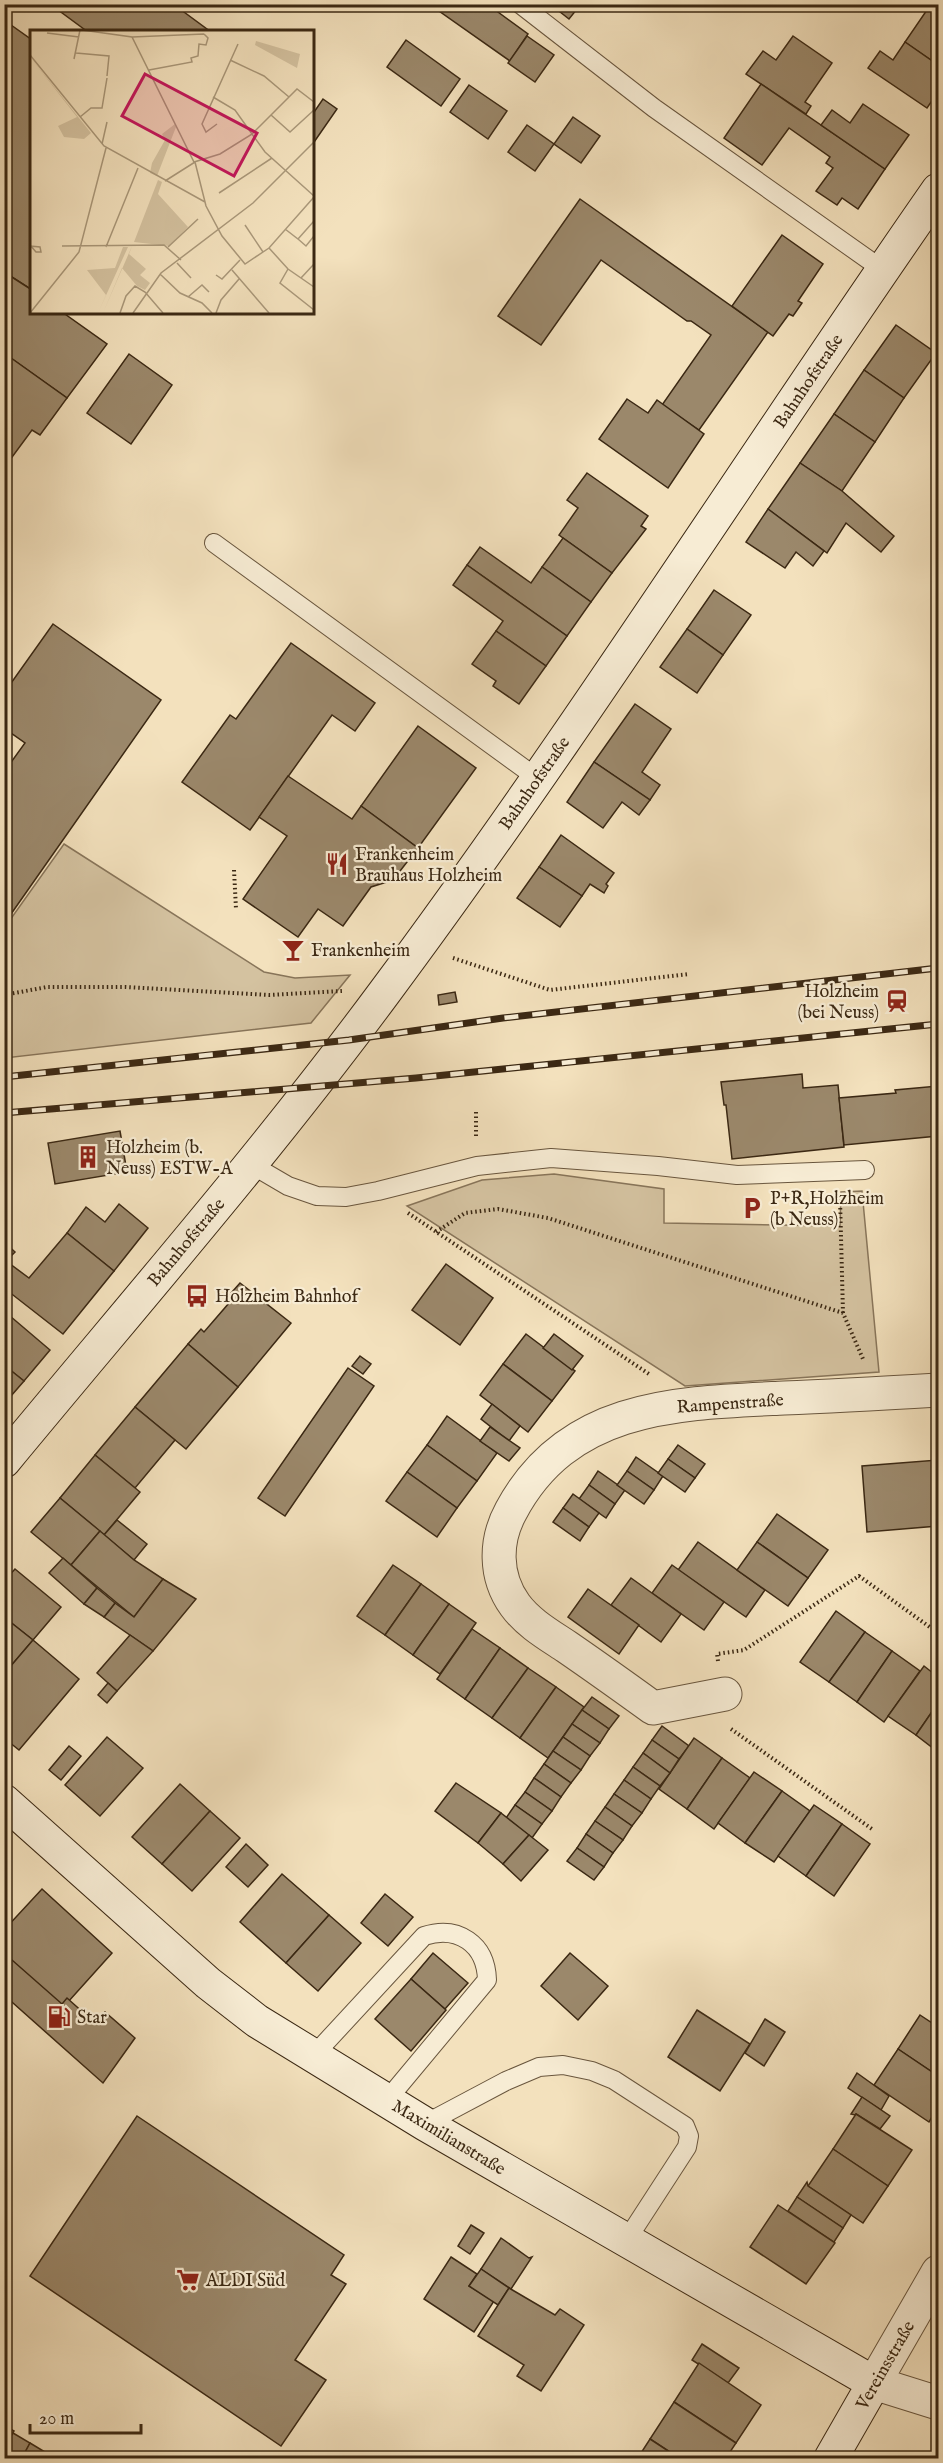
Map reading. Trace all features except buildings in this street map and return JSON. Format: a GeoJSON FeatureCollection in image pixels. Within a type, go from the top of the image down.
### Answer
{"type":"FeatureCollection","features":[{"type":"Feature","properties":{"kind":"main road","name":"Bahnhofstraße"},"geometry":{"type":"LineString","coordinates":[[4,1461],[252,1165],[384,993],[537,778],[939,190]]}},
{"type":"Feature","properties":{"kind":"main road","name":"Rampenstraße"},"geometry":{"type":"LineString","coordinates":[[720,1695],[653,1707],[534,1624],[515,1605],[502,1580],[498,1552],[503,1526],[518,1497],[537,1471],[565,1447],[594,1429],[628,1415],[692,1403],[939,1390]]}},
{"type":"Feature","properties":{"kind":"main road","name":"Maximilianstraße"},"geometry":{"type":"LineString","coordinates":[[4,1801],[208,1983],[257,2021],[425,2124],[874,2384],[939,2403]]}},
{"type":"Feature","properties":{"kind":"main road","name":"Vereinsstraße"},"geometry":{"type":"LineString","coordinates":[[831,2458],[939,2272]]}},
{"type":"Feature","properties":{"kind":"lane"},"geometry":{"type":"LineString","coordinates":[[520,4],[654,108],[883,270]]}},
{"type":"Feature","properties":{"kind":"lane"},"geometry":{"type":"LineString","coordinates":[[214,543],[537,778]]}},
{"type":"Feature","properties":{"kind":"lane"},"geometry":{"type":"LineString","coordinates":[[252,1165],[288,1186],[317,1196],[346,1197],[477,1166],[552,1158],[736,1175],[865,1170]]}},
{"type":"Feature","properties":{"kind":"lane"},"geometry":{"type":"LineString","coordinates":[[314,2055],[424,1935],[455,1932],[480,1951],[487,1964],[488,1980],[387,2100]]}},
{"type":"Feature","properties":{"kind":"lane"},"geometry":{"type":"LineString","coordinates":[[425,2124],[506,2081],[539,2067],[563,2065],[592,2071],[614,2080],[685,2126],[689,2136],[687,2147],[626,2241]]}},
{"type":"Feature","properties":{"kind":"path"},"geometry":{"type":"LineString","coordinates":[[234,870],[236,909]]}},
{"type":"Feature","properties":{"kind":"path"},"geometry":{"type":"LineString","coordinates":[[418,946],[550,990],[689,974]]}},
{"type":"Feature","properties":{"kind":"path"},"geometry":{"type":"LineString","coordinates":[[4,995],[47,987],[125,987],[270,995],[332,990],[384,993]]}},
{"type":"Feature","properties":{"kind":"path"},"geometry":{"type":"LineString","coordinates":[[840,1172],[843,1313],[866,1365],[870,1395]]}},
{"type":"Feature","properties":{"kind":"path"},"geometry":{"type":"LineString","coordinates":[[378,1191],[692,1403]]}},
{"type":"Feature","properties":{"kind":"path"},"geometry":{"type":"LineString","coordinates":[[436,1232],[465,1213],[498,1209],[549,1218],[843,1313]]}},
{"type":"Feature","properties":{"kind":"path"},"geometry":{"type":"LineString","coordinates":[[872,1829],[720,1722],[717,1654],[744,1650],[859,1576],[939,1633]]}},
{"type":"Feature","properties":{"kind":"shaded area"},"geometry":{"type":"Polygon","coordinates":[[[64,844],[264,972],[295,978],[350,975],[311,1023],[5,1058],[5,927],[64,844]]]}},
{"type":"Feature","properties":{"kind":"shaded area"},"geometry":{"type":"Polygon","coordinates":[[[554,1174],[664,1189],[664,1223],[840,1226],[841,1192],[862,1191],[879,1372],[685,1386],[407,1206],[482,1180],[554,1174]]]}},
{"type":"Feature","properties":{"kind":"railway"},"geometry":{"type":"LineString","coordinates":[[4,1077],[349,1040],[503,1018],[938,968]]}},
{"type":"Feature","properties":{"kind":"railway"},"geometry":{"type":"LineString","coordinates":[[4,1113],[416,1078],[938,1024]]}},
{"type":"Feature","properties":{"kind":"place","name":"Frankenheim Brauhaus Holzheim"},"geometry":{"type":"Point","coordinates":[337,864]}},
{"type":"Feature","properties":{"kind":"place","name":"Frankenheim"},"geometry":{"type":"Point","coordinates":[293,950]}},
{"type":"Feature","properties":{"kind":"place","name":"Holzheim (bei Neuss)"},"geometry":{"type":"Point","coordinates":[897,1001]}},
{"type":"Feature","properties":{"kind":"place","name":"Holzheim (b. Neuss) ESTW-A"},"geometry":{"type":"Point","coordinates":[88,1157]}},
{"type":"Feature","properties":{"kind":"place","name":"P+R,Holzheim (b Neuss)"},"geometry":{"type":"Point","coordinates":[752,1208]}},
{"type":"Feature","properties":{"kind":"place","name":"Holzheim Bahnhof"},"geometry":{"type":"Point","coordinates":[197,1296]}},
{"type":"Feature","properties":{"kind":"place","name":"Star"},"geometry":{"type":"Point","coordinates":[59,2017]}},
{"type":"Feature","properties":{"kind":"place","name":"ALDI Süd"},"geometry":{"type":"Point","coordinates":[188,2280]}}]}
